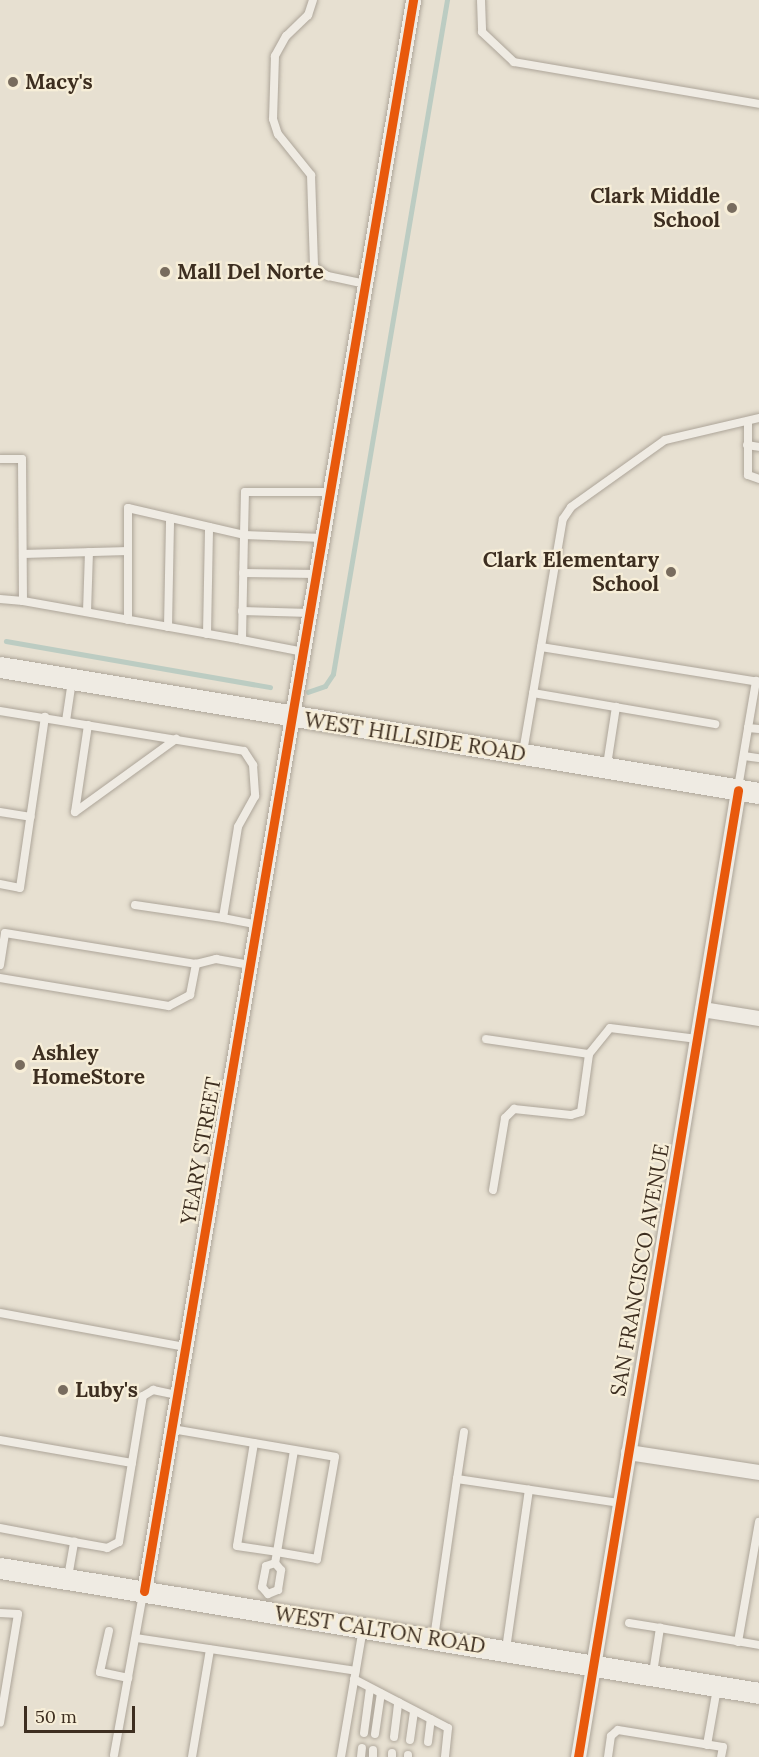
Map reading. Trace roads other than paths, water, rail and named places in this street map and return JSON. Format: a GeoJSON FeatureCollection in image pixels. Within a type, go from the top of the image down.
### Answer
{"type":"FeatureCollection","features":[{"type":"Feature","properties":{"kind":"main road","name":"WEST HILLSIDE ROAD"},"geometry":{"type":"LineString","coordinates":[[0,667],[759,793]]}},
{"type":"Feature","properties":{"kind":"main road","name":"WEST CALTON ROAD"},"geometry":{"type":"LineString","coordinates":[[0,1570],[144,1591],[266,1603],[363,1627],[759,1692]]}},
{"type":"Feature","properties":{"kind":"street","name":"YEARY STREET"},"geometry":{"type":"LineString","coordinates":[[144,1591],[294,717],[413,0]]}},
{"type":"Feature","properties":{"kind":"street","name":"SAN FRANCISCO AVENUE"},"geometry":{"type":"LineString","coordinates":[[578,1757],[738,790]]}},
{"type":"Feature","properties":{"kind":"street"},"geometry":{"type":"LineString","coordinates":[[702,1009],[759,1018]]}},
{"type":"Feature","properties":{"kind":"street"},"geometry":{"type":"LineString","coordinates":[[628,1452],[759,1472]]}},
{"type":"Feature","properties":{"kind":"lane"},"geometry":{"type":"LineString","coordinates":[[313,0],[308,15],[278,47],[273,62],[273,119],[278,134],[311,176],[314,267],[328,276],[365,284]]}},
{"type":"Feature","properties":{"kind":"lane"},"geometry":{"type":"LineString","coordinates":[[481,0],[482,32],[514,62],[759,104]]}},
{"type":"Feature","properties":{"kind":"lane"},"geometry":{"type":"LineString","coordinates":[[523,754],[560,527],[571,507],[665,440],[759,418]]}},
{"type":"Feature","properties":{"kind":"lane"},"geometry":{"type":"LineString","coordinates":[[748,421],[748,476],[759,479]]}},
{"type":"Feature","properties":{"kind":"lane"},"geometry":{"type":"LineString","coordinates":[[747,445],[759,447]]}},
{"type":"Feature","properties":{"kind":"lane"},"geometry":{"type":"LineString","coordinates":[[0,459],[22,459],[23,601]]}},
{"type":"Feature","properties":{"kind":"lane"},"geometry":{"type":"LineString","coordinates":[[242,640],[245,492],[331,492]]}},
{"type":"Feature","properties":{"kind":"lane"},"geometry":{"type":"LineString","coordinates":[[128,620],[128,508],[244,535],[323,538]]}},
{"type":"Feature","properties":{"kind":"lane"},"geometry":{"type":"LineString","coordinates":[[168,627],[170,518]]}},
{"type":"Feature","properties":{"kind":"lane"},"geometry":{"type":"LineString","coordinates":[[207,634],[209,527]]}},
{"type":"Feature","properties":{"kind":"lane"},"geometry":{"type":"LineString","coordinates":[[23,554],[128,551]]}},
{"type":"Feature","properties":{"kind":"lane"},"geometry":{"type":"LineString","coordinates":[[87,612],[89,552]]}},
{"type":"Feature","properties":{"kind":"lane"},"geometry":{"type":"LineString","coordinates":[[243,573],[317,574]]}},
{"type":"Feature","properties":{"kind":"lane"},"geometry":{"type":"LineString","coordinates":[[0,599],[87,612],[304,652]]}},
{"type":"Feature","properties":{"kind":"lane"},"geometry":{"type":"LineString","coordinates":[[242,610],[311,613]]}},
{"type":"Feature","properties":{"kind":"lane"},"geometry":{"type":"LineString","coordinates":[[541,646],[757,682],[738,790]]}},
{"type":"Feature","properties":{"kind":"lane"},"geometry":{"type":"LineString","coordinates":[[66,721],[72,679]]}},
{"type":"Feature","properties":{"kind":"lane"},"geometry":{"type":"LineString","coordinates":[[533,693],[715,724]]}},
{"type":"Feature","properties":{"kind":"lane"},"geometry":{"type":"LineString","coordinates":[[606,768],[616,707]]}},
{"type":"Feature","properties":{"kind":"lane"},"geometry":{"type":"LineString","coordinates":[[0,711],[244,751],[253,765],[255,795],[238,827],[223,918]]}},
{"type":"Feature","properties":{"kind":"lane"},"geometry":{"type":"LineString","coordinates":[[0,884],[20,888],[45,717]]}},
{"type":"Feature","properties":{"kind":"lane"},"geometry":{"type":"LineString","coordinates":[[88,725],[75,812],[176,740]]}},
{"type":"Feature","properties":{"kind":"lane"},"geometry":{"type":"LineString","coordinates":[[748,728],[759,729]]}},
{"type":"Feature","properties":{"kind":"lane"},"geometry":{"type":"LineString","coordinates":[[744,756],[759,758]]}},
{"type":"Feature","properties":{"kind":"lane"},"geometry":{"type":"LineString","coordinates":[[0,813],[31,817]]}},
{"type":"Feature","properties":{"kind":"lane"},"geometry":{"type":"LineString","coordinates":[[135,905],[258,925]]}},
{"type":"Feature","properties":{"kind":"lane"},"geometry":{"type":"LineString","coordinates":[[0,964],[3,931],[196,964],[216,959],[251,965]]}},
{"type":"Feature","properties":{"kind":"lane"},"geometry":{"type":"LineString","coordinates":[[0,978],[169,1006],[190,995],[196,964]]}},
{"type":"Feature","properties":{"kind":"lane"},"geometry":{"type":"LineString","coordinates":[[493,1190],[505,1118],[514,1109],[571,1115],[580,1112],[590,1054],[609,1028],[697,1039]]}},
{"type":"Feature","properties":{"kind":"lane"},"geometry":{"type":"LineString","coordinates":[[486,1039],[590,1054]]}},
{"type":"Feature","properties":{"kind":"lane"},"geometry":{"type":"LineString","coordinates":[[0,1314],[186,1347]]}},
{"type":"Feature","properties":{"kind":"lane"},"geometry":{"type":"LineString","coordinates":[[0,1528],[107,1548],[119,1542],[143,1396],[153,1390],[177,1395]]}},
{"type":"Feature","properties":{"kind":"lane"},"geometry":{"type":"LineString","coordinates":[[172,1429],[254,1443],[335,1457],[317,1559],[237,1546],[254,1443]]}},
{"type":"Feature","properties":{"kind":"lane"},"geometry":{"type":"LineString","coordinates":[[434,1638],[464,1432]]}},
{"type":"Feature","properties":{"kind":"lane"},"geometry":{"type":"LineString","coordinates":[[0,1440],[132,1463]]}},
{"type":"Feature","properties":{"kind":"lane"},"geometry":{"type":"LineString","coordinates":[[275,1563],[294,1450]]}},
{"type":"Feature","properties":{"kind":"lane"},"geometry":{"type":"LineString","coordinates":[[457,1479],[620,1503]]}},
{"type":"Feature","properties":{"kind":"lane"},"geometry":{"type":"LineString","coordinates":[[506,1650],[529,1490]]}},
{"type":"Feature","properties":{"kind":"lane"},"geometry":{"type":"LineString","coordinates":[[738,1642],[759,1522]]}},
{"type":"Feature","properties":{"kind":"lane"},"geometry":{"type":"LineString","coordinates":[[68,1579],[74,1542]]}},
{"type":"Feature","properties":{"kind":"lane"},"geometry":{"type":"LineString","coordinates":[[266,1603],[262,1587],[266,1566],[275,1563]]}},
{"type":"Feature","properties":{"kind":"lane"},"geometry":{"type":"LineString","coordinates":[[266,1603],[278,1590],[282,1570],[275,1563]]}},
{"type":"Feature","properties":{"kind":"lane"},"geometry":{"type":"LineString","coordinates":[[114,1755],[144,1591]]}},
{"type":"Feature","properties":{"kind":"lane"},"geometry":{"type":"LineString","coordinates":[[0,1612],[18,1614],[0,1723]]}},
{"type":"Feature","properties":{"kind":"lane"},"geometry":{"type":"LineString","coordinates":[[629,1623],[759,1646]]}},
{"type":"Feature","properties":{"kind":"lane"},"geometry":{"type":"LineString","coordinates":[[341,1757],[363,1627]]}},
{"type":"Feature","properties":{"kind":"lane"},"geometry":{"type":"LineString","coordinates":[[653,1675],[660,1628]]}},
{"type":"Feature","properties":{"kind":"lane"},"geometry":{"type":"LineString","coordinates":[[109,1631],[100,1672],[128,1678]]}},
{"type":"Feature","properties":{"kind":"lane"},"geometry":{"type":"LineString","coordinates":[[136,1638],[355,1675],[370,1688],[448,1728],[445,1757]]}},
{"type":"Feature","properties":{"kind":"lane"},"geometry":{"type":"LineString","coordinates":[[192,1757],[210,1649]]}},
{"type":"Feature","properties":{"kind":"lane"},"geometry":{"type":"LineString","coordinates":[[707,1745],[717,1686]]}},
{"type":"Feature","properties":{"kind":"lane"},"geometry":{"type":"LineString","coordinates":[[364,1733],[370,1688]]}},
{"type":"Feature","properties":{"kind":"lane"},"geometry":{"type":"LineString","coordinates":[[375,1734],[381,1693]]}},
{"type":"Feature","properties":{"kind":"lane"},"geometry":{"type":"LineString","coordinates":[[394,1737],[398,1702]]}},
{"type":"Feature","properties":{"kind":"lane"},"geometry":{"type":"LineString","coordinates":[[410,1740],[414,1711]]}},
{"type":"Feature","properties":{"kind":"lane"},"geometry":{"type":"LineString","coordinates":[[428,1742],[431,1719]]}},
{"type":"Feature","properties":{"kind":"lane"},"geometry":{"type":"LineString","coordinates":[[608,1757],[612,1736],[618,1730],[723,1747],[721,1757]]}},
{"type":"Feature","properties":{"kind":"waterway"},"geometry":{"type":"LineString","coordinates":[[308,692],[325,686],[333,674],[447,0]]}},
{"type":"Feature","properties":{"kind":"waterway"},"geometry":{"type":"LineString","coordinates":[[6,641],[270,687]]}},
{"type":"Feature","properties":{"kind":"place","name":"Macy's"},"geometry":{"type":"Point","coordinates":[13,82]}},
{"type":"Feature","properties":{"kind":"place","name":"Clark Middle School"},"geometry":{"type":"Point","coordinates":[732,208]}},
{"type":"Feature","properties":{"kind":"place","name":"Mall Del Norte"},"geometry":{"type":"Point","coordinates":[165,272]}},
{"type":"Feature","properties":{"kind":"place","name":"Clark Elementary School"},"geometry":{"type":"Point","coordinates":[671,572]}},
{"type":"Feature","properties":{"kind":"place","name":"Ashley HomeStore"},"geometry":{"type":"Point","coordinates":[20,1065]}},
{"type":"Feature","properties":{"kind":"place","name":"Luby's"},"geometry":{"type":"Point","coordinates":[63,1390]}}]}
